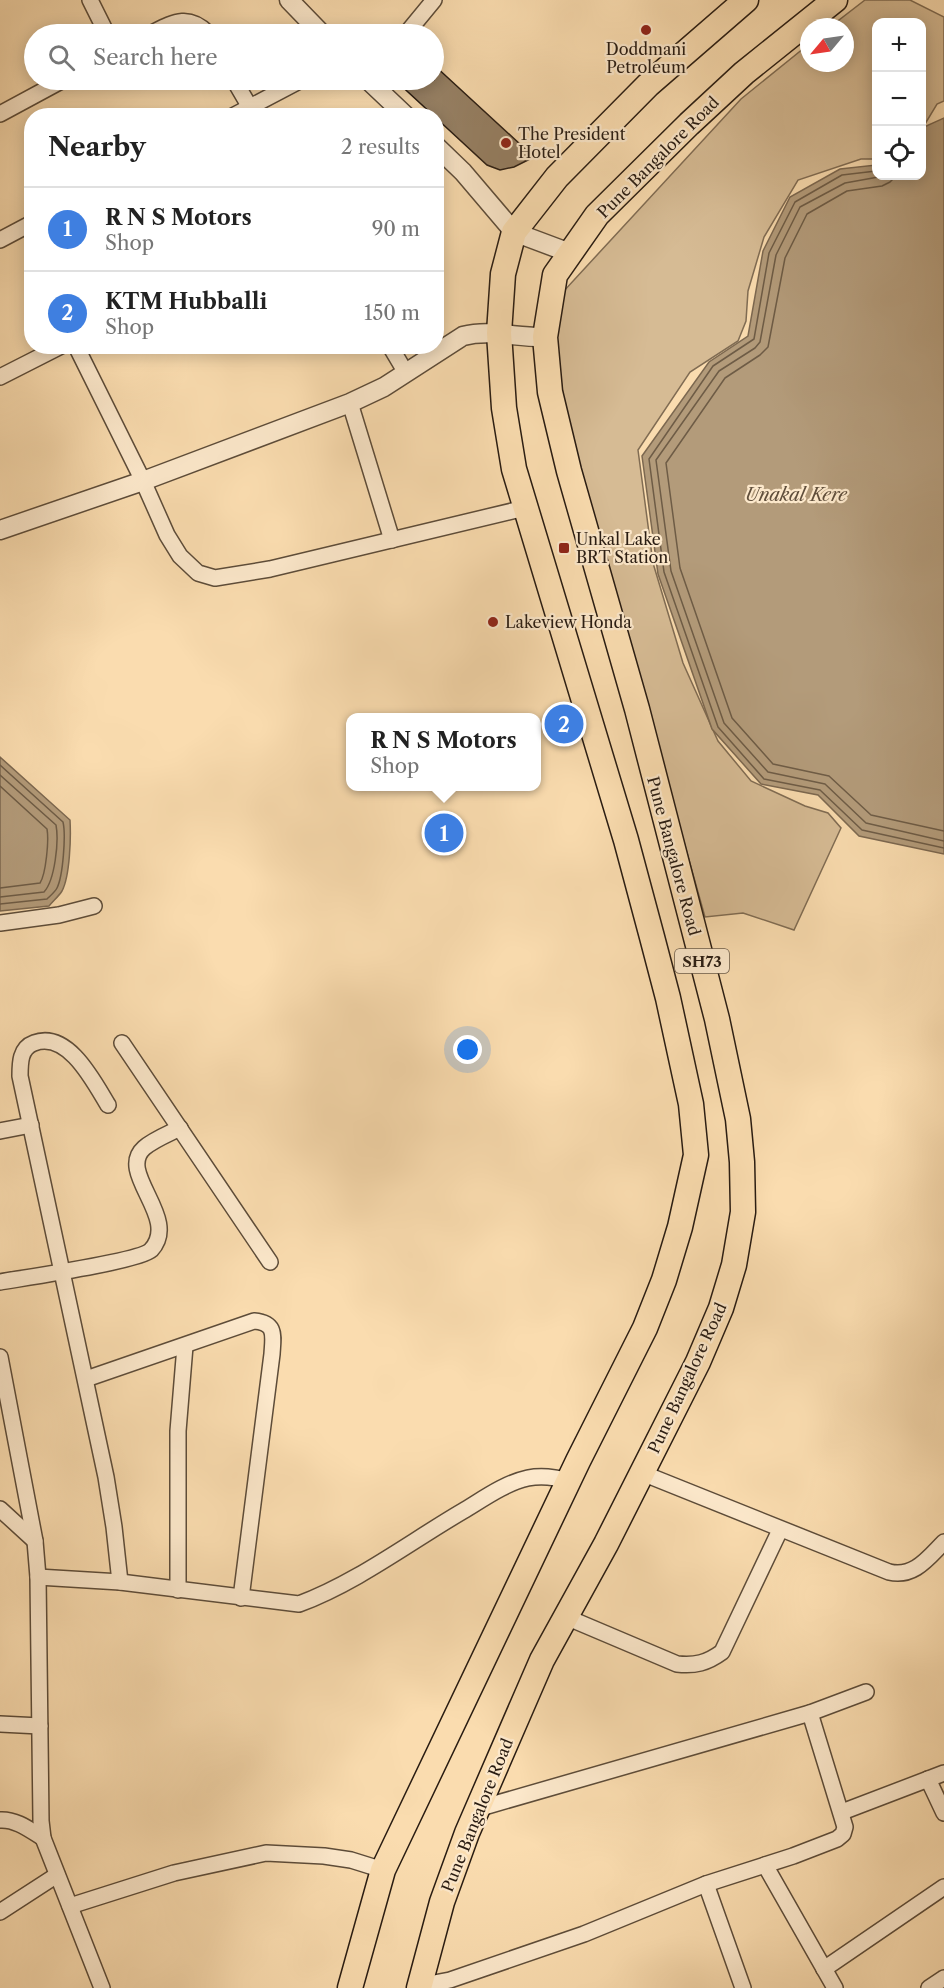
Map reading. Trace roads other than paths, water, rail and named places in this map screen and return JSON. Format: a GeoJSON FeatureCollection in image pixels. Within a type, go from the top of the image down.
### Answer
{"type":"FeatureCollection","features":[{"type":"Feature","properties":{"kind":"main road","name":"SH73"},"geometry":{"type":"LineString","coordinates":[[350,1988],[383,1870],[657,1299],[680,1227],[696,1155],[691,1104],[660,968],[613,796],[514,469],[504,408],[499,333],[503,273],[514,232],[557,177],[648,85],[746,0]]}},
{"type":"Feature","properties":{"kind":"main road","name":"Pune Bangalore Road"},"geometry":{"type":"LineString","coordinates":[[419,1985],[442,1902],[477,1809],[542,1660],[606,1544],[698,1362],[721,1308],[734,1265],[742,1212],[742,1162],[736,1110],[717,1019],[637,709],[550,392],[545,337],[555,276],[597,215],[689,124],[744,73],[835,0]]}},
{"type":"Feature","properties":{"kind":"street"},"geometry":{"type":"LineString","coordinates":[[90,0],[102,24]]}},
{"type":"Feature","properties":{"kind":"street"},"geometry":{"type":"LineString","coordinates":[[414,24],[434,0]]}},
{"type":"Feature","properties":{"kind":"street"},"geometry":{"type":"LineString","coordinates":[[297,3],[314,24]]}},
{"type":"Feature","properties":{"kind":"street"},"geometry":{"type":"LineString","coordinates":[[170,24],[192,21],[199,24]]}},
{"type":"Feature","properties":{"kind":"street"},"geometry":{"type":"LineString","coordinates":[[0,114],[44,90]]}},
{"type":"Feature","properties":{"kind":"street"},"geometry":{"type":"LineString","coordinates":[[240,90],[251,108]]}},
{"type":"Feature","properties":{"kind":"street"},"geometry":{"type":"LineString","coordinates":[[258,108],[286,90]]}},
{"type":"Feature","properties":{"kind":"street"},"geometry":{"type":"LineString","coordinates":[[379,90],[398,108]]}},
{"type":"Feature","properties":{"kind":"street"},"geometry":{"type":"LineString","coordinates":[[444,154],[463,172],[514,232],[570,253]]}},
{"type":"Feature","properties":{"kind":"street"},"geometry":{"type":"LineString","coordinates":[[0,240],[24,228]]}},
{"type":"Feature","properties":{"kind":"street"},"geometry":{"type":"LineString","coordinates":[[444,346],[463,336],[478,332],[530,338],[545,337]]}},
{"type":"Feature","properties":{"kind":"street"},"geometry":{"type":"LineString","coordinates":[[0,377],[45,354]]}},
{"type":"Feature","properties":{"kind":"street"},"geometry":{"type":"LineString","coordinates":[[80,354],[167,535],[180,556],[198,573],[215,578],[270,568],[525,508]]}},
{"type":"Feature","properties":{"kind":"street"},"geometry":{"type":"LineString","coordinates":[[395,354],[406,373]]}},
{"type":"Feature","properties":{"kind":"street"},"geometry":{"type":"LineString","coordinates":[[2,525],[143,481],[350,403],[384,387],[433,354]]}},
{"type":"Feature","properties":{"kind":"street"},"geometry":{"type":"LineString","coordinates":[[350,403],[392,540]]}},
{"type":"Feature","properties":{"kind":"street"},"geometry":{"type":"LineString","coordinates":[[0,922],[59,915],[94,906]]}},
{"type":"Feature","properties":{"kind":"street"},"geometry":{"type":"LineString","coordinates":[[108,1105],[88,1070],[68,1051],[53,1042],[39,1041],[24,1050],[20,1061],[20,1076],[86,1379],[114,1527],[120,1582]]}},
{"type":"Feature","properties":{"kind":"street"},"geometry":{"type":"LineString","coordinates":[[122,1043],[270,1262]]}},
{"type":"Feature","properties":{"kind":"street"},"geometry":{"type":"LineString","coordinates":[[0,1131],[31,1125]]}},
{"type":"Feature","properties":{"kind":"street"},"geometry":{"type":"LineString","coordinates":[[0,1282],[122,1260],[151,1250],[160,1229],[157,1216],[140,1178],[137,1166],[138,1156],[142,1149],[180,1128]]}},
{"type":"Feature","properties":{"kind":"street"},"geometry":{"type":"LineString","coordinates":[[86,1379],[254,1321],[263,1322],[269,1326],[273,1334],[271,1364],[241,1598]]}},
{"type":"Feature","properties":{"kind":"street"},"geometry":{"type":"LineString","coordinates":[[178,1590],[178,1431],[185,1346]]}},
{"type":"Feature","properties":{"kind":"street"},"geometry":{"type":"LineString","coordinates":[[0,1357],[35,1541],[38,1577],[43,1838],[102,1988]]}},
{"type":"Feature","properties":{"kind":"street"},"geometry":{"type":"LineString","coordinates":[[642,1473],[855,1560],[899,1575],[910,1573],[920,1566],[944,1542]]}},
{"type":"Feature","properties":{"kind":"street"},"geometry":{"type":"LineString","coordinates":[[38,1577],[120,1582],[299,1604],[326,1594],[509,1485],[525,1478],[541,1476],[569,1481]]}},
{"type":"Feature","properties":{"kind":"street"},"geometry":{"type":"LineString","coordinates":[[0,1509],[35,1541]]}},
{"type":"Feature","properties":{"kind":"street"},"geometry":{"type":"LineString","coordinates":[[566,1617],[677,1664],[693,1665],[710,1661],[722,1652],[780,1530]]}},
{"type":"Feature","properties":{"kind":"street"},"geometry":{"type":"LineString","coordinates":[[477,1809],[810,1713],[866,1692]]}},
{"type":"Feature","properties":{"kind":"street"},"geometry":{"type":"LineString","coordinates":[[419,1985],[450,1980],[515,1959],[584,1934],[706,1884],[837,1839],[843,1834],[845,1827],[842,1812],[810,1713]]}},
{"type":"Feature","properties":{"kind":"street"},"geometry":{"type":"LineString","coordinates":[[0,1724],[40,1726]]}},
{"type":"Feature","properties":{"kind":"street"},"geometry":{"type":"LineString","coordinates":[[842,1812],[944,1773]]}},
{"type":"Feature","properties":{"kind":"street"},"geometry":{"type":"LineString","coordinates":[[928,1779],[944,1813]]}},
{"type":"Feature","properties":{"kind":"street"},"geometry":{"type":"LineString","coordinates":[[0,1820],[19,1824],[43,1838]]}},
{"type":"Feature","properties":{"kind":"street"},"geometry":{"type":"LineString","coordinates":[[70,1906],[174,1873],[266,1853],[324,1856],[351,1860],[383,1870]]}},
{"type":"Feature","properties":{"kind":"street"},"geometry":{"type":"LineString","coordinates":[[765,1865],[835,1988]]}},
{"type":"Feature","properties":{"kind":"street"},"geometry":{"type":"LineString","coordinates":[[0,1912],[57,1875]]}},
{"type":"Feature","properties":{"kind":"street"},"geometry":{"type":"LineString","coordinates":[[706,1884],[743,1988]]}},
{"type":"Feature","properties":{"kind":"street"},"geometry":{"type":"LineString","coordinates":[[824,1969],[944,1887]]}},
{"type":"Feature","properties":{"kind":"street"},"geometry":{"type":"LineString","coordinates":[[929,1988],[944,1978]]}},
{"type":"Feature","properties":{"kind":"water","name":"Unakal Kere"},"geometry":{"type":"Polygon","coordinates":[[[944,118],[944,854],[859,836],[818,795],[761,784],[712,729],[658,574],[642,456],[709,362],[748,336],[763,251],[790,197],[840,169],[872,165],[872,180],[926,180],[926,126],[944,118]]]}},
{"type":"Feature","properties":{"kind":"water"},"geometry":{"type":"Polygon","coordinates":[[[0,757],[70,820],[67,876],[62,891],[49,906],[0,911],[0,757]]]}},
{"type":"Feature","properties":{"kind":"place","name":"Doddmani Petroleum"},"geometry":{"type":"Point","coordinates":[646,30]}},
{"type":"Feature","properties":{"kind":"place","name":"The President Hotel"},"geometry":{"type":"Point","coordinates":[506,143]}},
{"type":"Feature","properties":{"kind":"place","name":"Unkal Lake BRT Station"},"geometry":{"type":"Point","coordinates":[564,548]}},
{"type":"Feature","properties":{"kind":"place","name":"Lakeview Honda"},"geometry":{"type":"Point","coordinates":[493,622]}},
{"type":"Feature","properties":{"kind":"place","name":"KTM Hubballi"},"geometry":{"type":"Point","coordinates":[564,724]}},
{"type":"Feature","properties":{"kind":"place","name":"R N S Motors"},"geometry":{"type":"Point","coordinates":[444,833]}}]}
